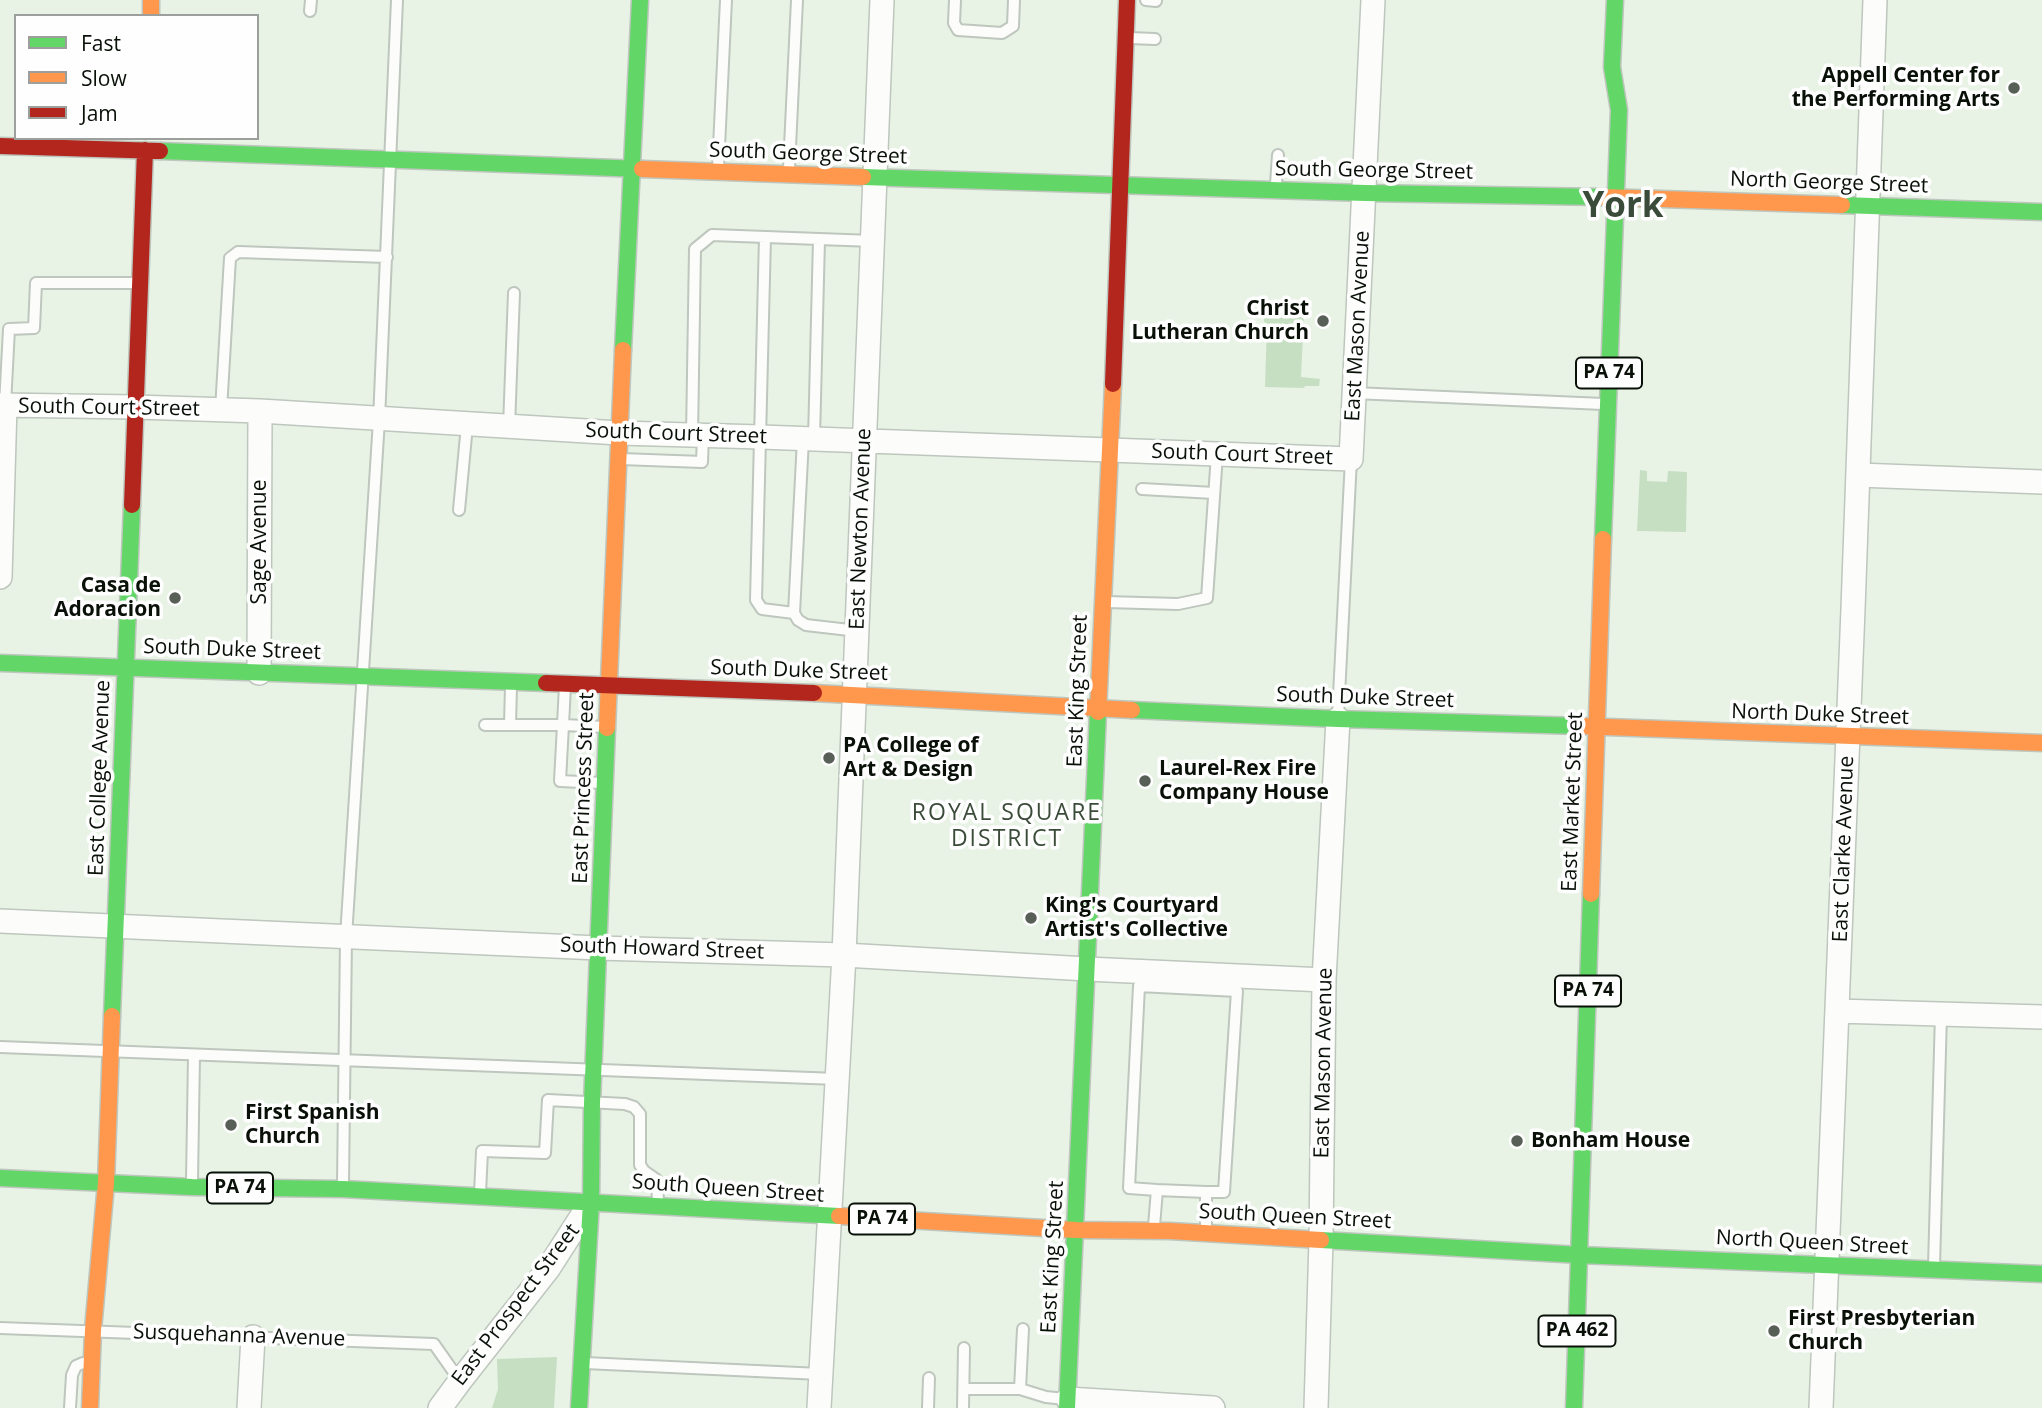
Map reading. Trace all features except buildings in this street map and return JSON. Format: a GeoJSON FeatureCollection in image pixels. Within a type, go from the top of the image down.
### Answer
{"type":"FeatureCollection","features":[{"type":"Feature","properties":{"kind":"main road","name":"East Princess Street"},"geometry":{"type":"LineString","coordinates":[[579,1408],[591,1202],[593,1070],[640,0]]}},
{"type":"Feature","properties":{"kind":"main road","name":"East King Street"},"geometry":{"type":"LineString","coordinates":[[1067,1404],[1110,451],[1127,0]]}},
{"type":"Feature","properties":{"kind":"main road","name":"PA 74"},"geometry":{"type":"LineString","coordinates":[[1615,0],[1612,67],[1619,110],[1615,197]]}},
{"type":"Feature","properties":{"kind":"main road","name":"South George Street"},"geometry":{"type":"LineString","coordinates":[[0,146],[146,144],[391,159],[633,169],[1365,193],[1615,197]]}},
{"type":"Feature","properties":{"kind":"main road","name":"East College Avenue"},"geometry":{"type":"LineString","coordinates":[[90,1408],[93,1331],[106,1183],[146,144]]}},
{"type":"Feature","properties":{"kind":"main road","name":"North George Street"},"geometry":{"type":"LineString","coordinates":[[1615,197],[2042,212]]}},
{"type":"Feature","properties":{"kind":"main road","name":"East Market Street"},"geometry":{"type":"LineString","coordinates":[[1574,1408],[1615,197]]}},
{"type":"Feature","properties":{"kind":"main road","name":"South Duke Street"},"geometry":{"type":"LineString","coordinates":[[0,663],[855,694],[1098,709],[1338,719],[1596,726]]}},
{"type":"Feature","properties":{"kind":"main road","name":"North Duke Street"},"geometry":{"type":"LineString","coordinates":[[1596,726],[2042,743]]}},
{"type":"Feature","properties":{"kind":"main road","name":"South Queen Street"},"geometry":{"type":"LineString","coordinates":[[0,1178],[191,1187],[342,1189],[1580,1255]]}},
{"type":"Feature","properties":{"kind":"main road","name":"North Queen Street"},"geometry":{"type":"LineString","coordinates":[[1580,1255],[2042,1274]]}},
{"type":"Feature","properties":{"kind":"street","name":"East Newton Avenue"},"geometry":{"type":"LineString","coordinates":[[819,1408],[844,954],[882,0]]}},
{"type":"Feature","properties":{"kind":"street","name":"East Mason Avenue"},"geometry":{"type":"LineString","coordinates":[[1351,459],[1373,0]]}},
{"type":"Feature","properties":{"kind":"street","name":"East Clarke Avenue"},"geometry":{"type":"LineString","coordinates":[[1821,1408],[1875,0]]}},
{"type":"Feature","properties":{"kind":"street","name":"South Court Street"},"geometry":{"type":"LineString","coordinates":[[2,405],[260,411],[619,433],[1351,459]]}},
{"type":"Feature","properties":{"kind":"street"},"geometry":{"type":"LineString","coordinates":[[0,577],[2,405]]}},
{"type":"Feature","properties":{"kind":"street","name":"Sage Avenue"},"geometry":{"type":"LineString","coordinates":[[259,673],[260,411]]}},
{"type":"Feature","properties":{"kind":"street"},"geometry":{"type":"LineString","coordinates":[[1857,475],[2042,482]]}},
{"type":"Feature","properties":{"kind":"street","name":"East Mason Avenue"},"geometry":{"type":"LineString","coordinates":[[1316,1408],[1324,979],[1338,719]]}},
{"type":"Feature","properties":{"kind":"street","name":"South Howard Street"},"geometry":{"type":"LineString","coordinates":[[0,921],[598,948],[844,954],[1087,969],[1324,979]]}},
{"type":"Feature","properties":{"kind":"street"},"geometry":{"type":"LineString","coordinates":[[1837,1010],[2042,1017]]}},
{"type":"Feature","properties":{"kind":"street","name":"East Prospect Street"},"geometry":{"type":"LineString","coordinates":[[440,1408],[548,1269],[591,1202]]}},
{"type":"Feature","properties":{"kind":"street"},"geometry":{"type":"LineString","coordinates":[[249,1408],[253,1337]]}},
{"type":"Feature","properties":{"kind":"street"},"geometry":{"type":"LineString","coordinates":[[1067,1404],[1213,1408]]}},
{"type":"Feature","properties":{"kind":"lane"},"geometry":{"type":"LineString","coordinates":[[142,0],[151,0]]}},
{"type":"Feature","properties":{"kind":"lane"},"geometry":{"type":"LineString","coordinates":[[342,1189],[346,937],[379,420],[397,0]]}},
{"type":"Feature","properties":{"kind":"lane"},"geometry":{"type":"LineString","coordinates":[[718,172],[726,0]]}},
{"type":"Feature","properties":{"kind":"lane"},"geometry":{"type":"LineString","coordinates":[[789,174],[797,0]]}},
{"type":"Feature","properties":{"kind":"lane"},"geometry":{"type":"LineString","coordinates":[[955,0],[954,23],[958,30],[1002,33],[1013,26],[1014,0]]}},
{"type":"Feature","properties":{"kind":"lane"},"geometry":{"type":"LineString","coordinates":[[1146,0],[1156,1]]}},
{"type":"Feature","properties":{"kind":"lane"},"geometry":{"type":"LineString","coordinates":[[1126,37],[1154,38]]}},
{"type":"Feature","properties":{"kind":"lane"},"geometry":{"type":"LineString","coordinates":[[1276,190],[1278,155]]}},
{"type":"Feature","properties":{"kind":"lane"},"geometry":{"type":"LineString","coordinates":[[619,459],[702,461],[698,436],[695,249],[712,235],[873,241]]}},
{"type":"Feature","properties":{"kind":"lane"},"geometry":{"type":"LineString","coordinates":[[765,237],[756,600],[762,609],[794,613]]}},
{"type":"Feature","properties":{"kind":"lane"},"geometry":{"type":"LineString","coordinates":[[819,239],[809,440],[794,613],[798,620],[806,625],[858,631]]}},
{"type":"Feature","properties":{"kind":"lane"},"geometry":{"type":"LineString","coordinates":[[221,410],[230,258],[238,252],[387,257]]}},
{"type":"Feature","properties":{"kind":"lane"},"geometry":{"type":"LineString","coordinates":[[2,405],[9,329],[34,328],[36,284],[140,283]]}},
{"type":"Feature","properties":{"kind":"lane"},"geometry":{"type":"LineString","coordinates":[[509,427],[514,293]]}},
{"type":"Feature","properties":{"kind":"lane"},"geometry":{"type":"LineString","coordinates":[[1354,393],[1607,404]]}},
{"type":"Feature","properties":{"kind":"lane"},"geometry":{"type":"LineString","coordinates":[[459,510],[467,425]]}},
{"type":"Feature","properties":{"kind":"lane"},"geometry":{"type":"LineString","coordinates":[[1103,602],[1178,604],[1207,598],[1217,454]]}},
{"type":"Feature","properties":{"kind":"lane"},"geometry":{"type":"LineString","coordinates":[[1338,719],[1351,459]]}},
{"type":"Feature","properties":{"kind":"lane"},"geometry":{"type":"LineString","coordinates":[[1142,489],[1214,493]]}},
{"type":"Feature","properties":{"kind":"lane"},"geometry":{"type":"LineString","coordinates":[[510,725],[511,682]]}},
{"type":"Feature","properties":{"kind":"lane"},"geometry":{"type":"LineString","coordinates":[[565,684],[561,781],[605,783]]}},
{"type":"Feature","properties":{"kind":"lane"},"geometry":{"type":"LineString","coordinates":[[485,725],[607,727]]}},
{"type":"Feature","properties":{"kind":"lane"},"geometry":{"type":"LineString","coordinates":[[1139,986],[1237,990],[1224,1192],[1206,1192],[1129,1188],[1139,986]]}},
{"type":"Feature","properties":{"kind":"lane"},"geometry":{"type":"LineString","coordinates":[[1934,1270],[1941,1014]]}},
{"type":"Feature","properties":{"kind":"lane"},"geometry":{"type":"LineString","coordinates":[[0,1047],[837,1079]]}},
{"type":"Feature","properties":{"kind":"lane"},"geometry":{"type":"LineString","coordinates":[[191,1187],[194,1055]]}},
{"type":"Feature","properties":{"kind":"lane"},"geometry":{"type":"LineString","coordinates":[[480,1196],[482,1151],[545,1153],[548,1100],[625,1104],[634,1107],[640,1114],[640,1165],[657,1180],[658,1205]]}},
{"type":"Feature","properties":{"kind":"lane"},"geometry":{"type":"LineString","coordinates":[[1154,1231],[1157,1190]]}},
{"type":"Feature","properties":{"kind":"lane"},"geometry":{"type":"LineString","coordinates":[[1206,1192],[1206,1233]]}},
{"type":"Feature","properties":{"kind":"lane","name":"Susquehanna Avenue"},"geometry":{"type":"LineString","coordinates":[[0,1328],[433,1344],[460,1381]]}},
{"type":"Feature","properties":{"kind":"lane"},"geometry":{"type":"LineString","coordinates":[[1020,1389],[1023,1329]]}},
{"type":"Feature","properties":{"kind":"lane"},"geometry":{"type":"LineString","coordinates":[[963,1408],[964,1348]]}},
{"type":"Feature","properties":{"kind":"lane"},"geometry":{"type":"LineString","coordinates":[[69,1408],[72,1375],[76,1366],[92,1359]]}},
{"type":"Feature","properties":{"kind":"lane"},"geometry":{"type":"LineString","coordinates":[[581,1363],[820,1374]]}},
{"type":"Feature","properties":{"kind":"lane"},"geometry":{"type":"LineString","coordinates":[[928,1408],[929,1378]]}},
{"type":"Feature","properties":{"kind":"lane"},"geometry":{"type":"LineString","coordinates":[[964,1389],[1020,1389],[1067,1404]]}},
{"type":"Feature","properties":{"kind":"green space"},"geometry":{"type":"Polygon","coordinates":[[[1264,312],[1304,313],[1301,377],[1320,379],[1319,386],[1265,387],[1267,323],[1264,322],[1264,312]]]}},
{"type":"Feature","properties":{"kind":"green space"},"geometry":{"type":"Polygon","coordinates":[[[1640,470],[1647,471],[1647,481],[1667,482],[1668,471],[1687,472],[1686,532],[1637,531],[1640,470]]]}},
{"type":"Feature","properties":{"kind":"green space"},"geometry":{"type":"Polygon","coordinates":[[[557,1357],[554,1408],[492,1408],[498,1389],[497,1359],[557,1357]]]}},
{"type":"Feature","properties":{"kind":"traffic: fast"},"geometry":{"type":"LineString","coordinates":[[623,350],[640,0]]}},
{"type":"Feature","properties":{"kind":"traffic: fast"},"geometry":{"type":"LineString","coordinates":[[1603,539],[1619,110],[1612,67],[1615,0]]}},
{"type":"Feature","properties":{"kind":"traffic: fast"},"geometry":{"type":"LineString","coordinates":[[160,151],[642,169]]}},
{"type":"Feature","properties":{"kind":"traffic: fast"},"geometry":{"type":"LineString","coordinates":[[863,177],[1365,193],[1602,197]]}},
{"type":"Feature","properties":{"kind":"traffic: fast"},"geometry":{"type":"LineString","coordinates":[[1842,205],[2042,212]]}},
{"type":"Feature","properties":{"kind":"traffic: fast"},"geometry":{"type":"LineString","coordinates":[[112,1016],[132,505]]}},
{"type":"Feature","properties":{"kind":"traffic: fast"},"geometry":{"type":"LineString","coordinates":[[0,663],[546,683]]}},
{"type":"Feature","properties":{"kind":"traffic: fast"},"geometry":{"type":"LineString","coordinates":[[1132,710],[1580,726]]}},
{"type":"Feature","properties":{"kind":"traffic: fast"},"geometry":{"type":"LineString","coordinates":[[1067,1408],[1098,712]]}},
{"type":"Feature","properties":{"kind":"traffic: fast"},"geometry":{"type":"LineString","coordinates":[[579,1408],[591,1202],[592,1103],[607,728]]}},
{"type":"Feature","properties":{"kind":"traffic: fast"},"geometry":{"type":"LineString","coordinates":[[1574,1408],[1591,894]]}},
{"type":"Feature","properties":{"kind":"traffic: fast"},"geometry":{"type":"LineString","coordinates":[[0,1178],[192,1187],[343,1189],[839,1216]]}},
{"type":"Feature","properties":{"kind":"traffic: fast"},"geometry":{"type":"LineString","coordinates":[[1321,1240],[1580,1255],[2042,1274]]}},
{"type":"Feature","properties":{"kind":"traffic: slow"},"geometry":{"type":"LineString","coordinates":[[151,0],[151,14]]}},
{"type":"Feature","properties":{"kind":"traffic: slow"},"geometry":{"type":"LineString","coordinates":[[642,169],[863,177]]}},
{"type":"Feature","properties":{"kind":"traffic: slow"},"geometry":{"type":"LineString","coordinates":[[1602,197],[1842,205]]}},
{"type":"Feature","properties":{"kind":"traffic: slow"},"geometry":{"type":"LineString","coordinates":[[607,728],[623,350]]}},
{"type":"Feature","properties":{"kind":"traffic: slow"},"geometry":{"type":"LineString","coordinates":[[1098,712],[1113,384]]}},
{"type":"Feature","properties":{"kind":"traffic: slow"},"geometry":{"type":"LineString","coordinates":[[1591,894],[1603,539]]}},
{"type":"Feature","properties":{"kind":"traffic: slow"},"geometry":{"type":"LineString","coordinates":[[814,693],[1132,710]]}},
{"type":"Feature","properties":{"kind":"traffic: slow"},"geometry":{"type":"LineString","coordinates":[[1580,726],[2042,743]]}},
{"type":"Feature","properties":{"kind":"traffic: slow"},"geometry":{"type":"LineString","coordinates":[[90,1408],[93,1330],[106,1183],[112,1016]]}},
{"type":"Feature","properties":{"kind":"traffic: slow"},"geometry":{"type":"LineString","coordinates":[[839,1216],[1076,1230],[1170,1231],[1321,1240]]}},
{"type":"Feature","properties":{"kind":"traffic: jam"},"geometry":{"type":"LineString","coordinates":[[1113,384],[1127,0]]}},
{"type":"Feature","properties":{"kind":"traffic: jam"},"geometry":{"type":"LineString","coordinates":[[0,146],[160,151]]}},
{"type":"Feature","properties":{"kind":"traffic: jam"},"geometry":{"type":"LineString","coordinates":[[132,505],[145,150]]}},
{"type":"Feature","properties":{"kind":"traffic: jam"},"geometry":{"type":"LineString","coordinates":[[546,683],[814,693]]}},
{"type":"Feature","properties":{"kind":"place","name":"Appell Center for the Performing Arts"},"geometry":{"type":"Point","coordinates":[2014,88]}},
{"type":"Feature","properties":{"kind":"place","name":"Christ Lutheran Church"},"geometry":{"type":"Point","coordinates":[1323,321]}},
{"type":"Feature","properties":{"kind":"place","name":"Casa de Adoracion"},"geometry":{"type":"Point","coordinates":[175,598]}},
{"type":"Feature","properties":{"kind":"place","name":"PA College of Art & Design"},"geometry":{"type":"Point","coordinates":[829,758]}},
{"type":"Feature","properties":{"kind":"place","name":"Laurel-Rex Fire Company House"},"geometry":{"type":"Point","coordinates":[1145,781]}},
{"type":"Feature","properties":{"kind":"place","name":"King's Courtyard Artist's Collective"},"geometry":{"type":"Point","coordinates":[1031,918]}},
{"type":"Feature","properties":{"kind":"place","name":"First Spanish Church"},"geometry":{"type":"Point","coordinates":[231,1125]}},
{"type":"Feature","properties":{"kind":"place","name":"Bonham House"},"geometry":{"type":"Point","coordinates":[1517,1141]}},
{"type":"Feature","properties":{"kind":"place","name":"First Presbyterian Church"},"geometry":{"type":"Point","coordinates":[1774,1331]}},
{"type":"Feature","properties":{"kind":"district","name":"York"},"geometry":{"type":"Point","coordinates":[1623,207]}},
{"type":"Feature","properties":{"kind":"district","name":"ROYAL SQUARE DISTRICT"},"geometry":{"type":"Point","coordinates":[1007,826]}}]}
